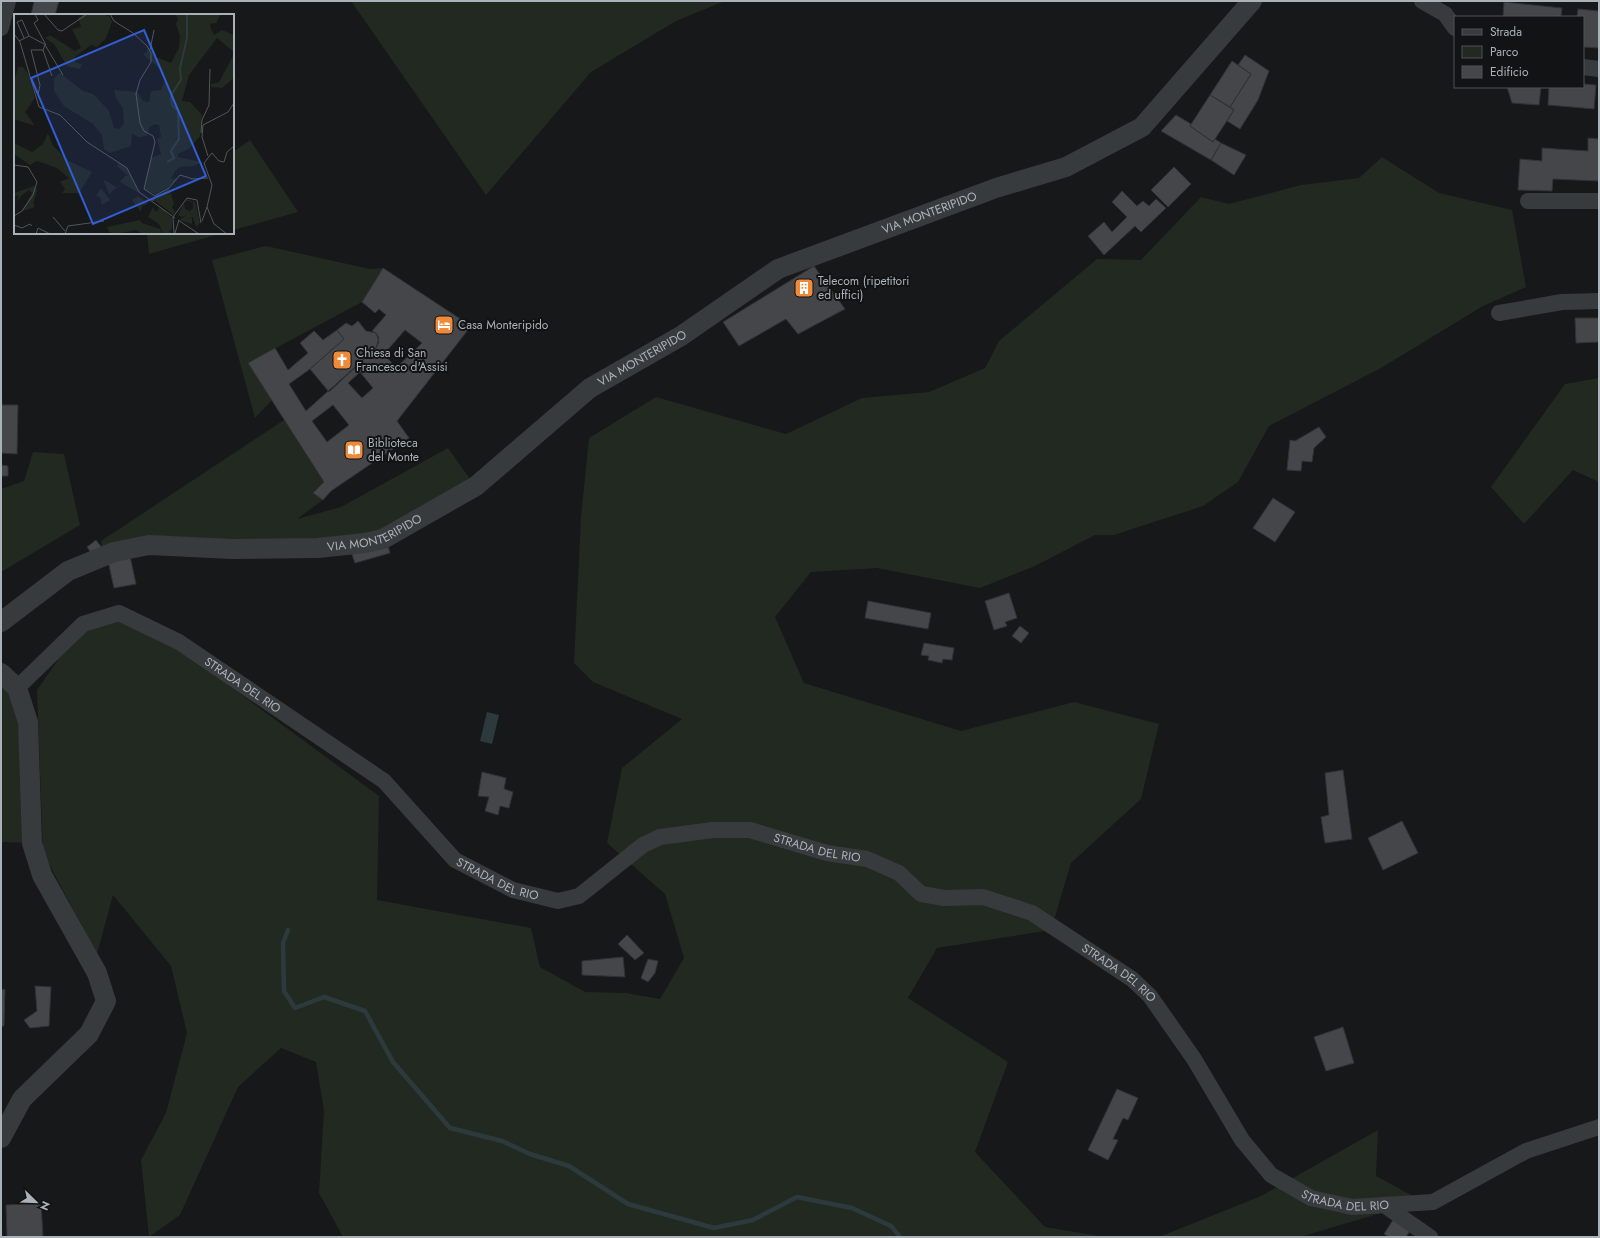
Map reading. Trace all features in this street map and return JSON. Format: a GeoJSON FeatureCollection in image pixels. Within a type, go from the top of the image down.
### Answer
{"type":"FeatureCollection","features":[{"type":"Feature","properties":{"kind":"street"},"geometry":{"type":"LineString","coordinates":[[1,28],[8,1]]}},
{"type":"Feature","properties":{"kind":"street","name":"VIA MONTERIPIDO"},"geometry":{"type":"LineString","coordinates":[[1,622],[68,571],[114,552],[149,545],[234,549],[318,548],[365,543],[383,539],[476,486],[590,388],[681,336],[778,269],[996,188],[1066,167],[1142,127],[1252,1]]}},
{"type":"Feature","properties":{"kind":"street"},"geometry":{"type":"LineString","coordinates":[[1422,1],[1445,14],[1454,27]]}},
{"type":"Feature","properties":{"kind":"street"},"geometry":{"type":"LineString","coordinates":[[1584,67],[1599,69]]}},
{"type":"Feature","properties":{"kind":"street"},"geometry":{"type":"LineString","coordinates":[[1528,201],[1599,201]]}},
{"type":"Feature","properties":{"kind":"street"},"geometry":{"type":"LineString","coordinates":[[1499,313],[1562,302],[1599,300]]}},
{"type":"Feature","properties":{"kind":"street","name":"STRADA DEL RIO"},"geometry":{"type":"LineString","coordinates":[[17,688],[83,624],[119,613],[179,642],[384,781],[455,860],[513,890],[558,901],[579,896],[643,845],[660,837],[713,830],[750,830],[827,853],[867,859],[899,873],[921,894],[944,898],[983,897],[1032,912],[1132,979],[1150,996],[1194,1058],[1242,1140],[1271,1175],[1311,1198],[1352,1207],[1433,1202],[1526,1151],[1599,1127]]}},
{"type":"Feature","properties":{"kind":"street"},"geometry":{"type":"LineString","coordinates":[[1,673],[17,688],[28,722],[32,844],[42,874],[97,973],[106,1001],[89,1034],[22,1099],[1,1138]]}},
{"type":"Feature","properties":{"kind":"street"},"geometry":{"type":"LineString","coordinates":[[1384,1205],[1430,1237]]}},
{"type":"Feature","properties":{"kind":"green space"},"geometry":{"type":"Polygon","coordinates":[[[351,1],[725,1],[676,21],[591,72],[486,195],[351,1]]]}},
{"type":"Feature","properties":{"kind":"green space"},"geometry":{"type":"Polygon","coordinates":[[[250,140],[298,212],[234,230],[234,151],[250,140]]]}},
{"type":"Feature","properties":{"kind":"green space"},"geometry":{"type":"Polygon","coordinates":[[[1382,157],[1439,193],[1512,210],[1526,287],[1483,306],[1381,368],[1269,426],[1238,482],[1203,506],[1114,535],[1095,535],[1035,566],[980,588],[877,568],[811,572],[775,617],[804,683],[961,731],[1074,702],[1159,724],[1141,799],[1071,863],[1051,930],[937,948],[908,998],[1008,1062],[975,1152],[1045,1227],[1105,1237],[343,1237],[319,1193],[324,1110],[316,1062],[281,1048],[238,1087],[180,1215],[149,1237],[141,1160],[166,1113],[187,1033],[171,966],[113,895],[97,954],[43,853],[37,690],[83,624],[119,613],[179,642],[227,684],[379,796],[377,900],[531,928],[540,967],[585,992],[626,993],[660,999],[684,958],[665,894],[607,843],[622,768],[682,719],[593,682],[574,663],[581,517],[589,438],[656,397],[786,434],[862,398],[929,392],[985,368],[999,341],[1097,259],[1141,260],[1201,197],[1229,204],[1301,185],[1359,178],[1382,157]]]}},
{"type":"Feature","properties":{"kind":"green space"},"geometry":{"type":"Polygon","coordinates":[[[147,234],[219,234],[149,254],[147,234]]]}},
{"type":"Feature","properties":{"kind":"green space"},"geometry":{"type":"Polygon","coordinates":[[[266,246],[370,269],[383,268],[362,302],[248,363],[272,400],[255,418],[212,260],[266,246]]]}},
{"type":"Feature","properties":{"kind":"green space"},"geometry":{"type":"Polygon","coordinates":[[[1599,378],[1599,482],[1573,470],[1524,524],[1491,487],[1565,384],[1599,378]]]}},
{"type":"Feature","properties":{"kind":"green space"},"geometry":{"type":"Polygon","coordinates":[[[284,420],[324,482],[313,493],[323,500],[297,519],[341,507],[448,448],[473,483],[364,541],[102,548],[101,541],[284,420]]]}},
{"type":"Feature","properties":{"kind":"green space"},"geometry":{"type":"Polygon","coordinates":[[[33,452],[64,454],[80,525],[1,572],[1,489],[24,481],[33,452]]]}},
{"type":"Feature","properties":{"kind":"green space"},"geometry":{"type":"Polygon","coordinates":[[[1,687],[23,703],[32,843],[1,842],[1,687]]]}},
{"type":"Feature","properties":{"kind":"green space"},"geometry":{"type":"Polygon","coordinates":[[[1378,1130],[1376,1176],[1422,1201],[1300,1237],[1159,1237],[1261,1196],[1378,1130]]]}},
{"type":"Feature","properties":{"kind":"shaded area"},"geometry":{"type":"Polygon","coordinates":[[[487,712],[499,715],[492,744],[480,741],[487,712]]]}},
{"type":"Feature","properties":{"kind":"building"},"geometry":{"type":"Polygon","coordinates":[[[34,1],[59,1],[55,14],[31,14],[34,1]]]}},
{"type":"Feature","properties":{"kind":"building"},"geometry":{"type":"Polygon","coordinates":[[[1504,2],[1562,8],[1561,16],[1503,16],[1504,2]]]}},
{"type":"Feature","properties":{"kind":"building"},"geometry":{"type":"Polygon","coordinates":[[[1578,9],[1599,11],[1599,48],[1584,47],[1584,16],[1577,16],[1578,9]]]}},
{"type":"Feature","properties":{"kind":"building"},"geometry":{"type":"Polygon","coordinates":[[[1245,55],[1269,71],[1258,100],[1240,129],[1227,121],[1234,110],[1230,107],[1251,74],[1238,65],[1245,55]]]}},
{"type":"Feature","properties":{"kind":"building"},"geometry":{"type":"Polygon","coordinates":[[[1232,61],[1251,74],[1230,107],[1210,95],[1232,61]]]}},
{"type":"Feature","properties":{"kind":"building"},"geometry":{"type":"Polygon","coordinates":[[[1584,84],[1596,85],[1594,109],[1548,105],[1549,88],[1584,88],[1584,84]]]}},
{"type":"Feature","properties":{"kind":"building"},"geometry":{"type":"Polygon","coordinates":[[[1507,88],[1541,88],[1539,105],[1512,103],[1507,88]]]}},
{"type":"Feature","properties":{"kind":"building"},"geometry":{"type":"Polygon","coordinates":[[[1210,95],[1234,110],[1213,142],[1190,126],[1210,95]]]}},
{"type":"Feature","properties":{"kind":"building"},"geometry":{"type":"Polygon","coordinates":[[[1176,115],[1191,124],[1190,126],[1213,142],[1215,139],[1221,143],[1211,160],[1161,131],[1176,115]]]}},
{"type":"Feature","properties":{"kind":"building"},"geometry":{"type":"Polygon","coordinates":[[[1588,138],[1599,139],[1599,181],[1553,179],[1552,191],[1518,190],[1520,159],[1542,161],[1542,148],[1588,151],[1588,138]]]}},
{"type":"Feature","properties":{"kind":"building"},"geometry":{"type":"Polygon","coordinates":[[[1221,143],[1246,155],[1234,175],[1211,160],[1221,143]]]}},
{"type":"Feature","properties":{"kind":"building"},"geometry":{"type":"Polygon","coordinates":[[[1174,167],[1191,184],[1168,207],[1151,190],[1174,167]]]}},
{"type":"Feature","properties":{"kind":"building"},"geometry":{"type":"Polygon","coordinates":[[[1122,191],[1137,206],[1143,201],[1149,206],[1156,199],[1166,208],[1141,232],[1135,226],[1104,255],[1088,236],[1104,222],[1112,232],[1127,217],[1112,202],[1122,191]]]}},
{"type":"Feature","properties":{"kind":"building","name":"Telecom (ripetitori ed uffici)"},"geometry":{"type":"Polygon","coordinates":[[[814,266],[845,309],[798,334],[786,319],[739,346],[723,322],[814,266]]]}},
{"type":"Feature","properties":{"kind":"building"},"geometry":{"type":"Polygon","coordinates":[[[383,268],[471,326],[397,421],[409,438],[331,491],[323,500],[313,493],[324,482],[248,363],[275,348],[288,370],[308,353],[300,343],[314,331],[323,340],[337,330],[344,339],[310,369],[289,384],[306,411],[376,348],[379,338],[376,333],[372,331],[386,315],[379,309],[375,313],[362,302],[383,268]],[[405,330],[384,354],[396,368],[422,343],[405,330]],[[360,372],[348,383],[362,398],[373,388],[360,372]],[[333,405],[312,421],[327,442],[349,425],[333,405]]]}},
{"type":"Feature","properties":{"kind":"building"},"geometry":{"type":"Polygon","coordinates":[[[1575,318],[1599,318],[1599,342],[1576,343],[1575,318]]]}},
{"type":"Feature","properties":{"kind":"building","name":"Chiesa di San Francesco d'Assisi"},"geometry":{"type":"Polygon","coordinates":[[[358,321],[366,331],[376,333],[379,342],[376,348],[329,392],[310,369],[344,339],[337,330],[346,323],[352,326],[358,321]]]}},
{"type":"Feature","properties":{"kind":"building"},"geometry":{"type":"Polygon","coordinates":[[[1,386],[2,405],[18,405],[17,454],[1,453],[1,386]]]}},
{"type":"Feature","properties":{"kind":"building"},"geometry":{"type":"Polygon","coordinates":[[[1319,427],[1326,437],[1314,448],[1312,462],[1302,461],[1301,471],[1287,470],[1290,440],[1295,441],[1319,427]]]}},
{"type":"Feature","properties":{"kind":"building"},"geometry":{"type":"Polygon","coordinates":[[[1,465],[8,466],[8,476],[1,476],[1,465]]]}},
{"type":"Feature","properties":{"kind":"building"},"geometry":{"type":"Polygon","coordinates":[[[1273,498],[1295,512],[1275,542],[1253,528],[1273,498]]]}},
{"type":"Feature","properties":{"kind":"building"},"geometry":{"type":"Polygon","coordinates":[[[96,540],[102,548],[92,554],[87,547],[96,540]]]}},
{"type":"Feature","properties":{"kind":"building"},"geometry":{"type":"Polygon","coordinates":[[[387,543],[390,553],[355,563],[350,549],[387,543]]]}},
{"type":"Feature","properties":{"kind":"building"},"geometry":{"type":"Polygon","coordinates":[[[130,556],[136,584],[114,588],[108,561],[130,556]]]}},
{"type":"Feature","properties":{"kind":"building"},"geometry":{"type":"Polygon","coordinates":[[[1009,593],[1017,618],[1005,622],[1007,626],[994,630],[985,601],[1009,593]]]}},
{"type":"Feature","properties":{"kind":"building"},"geometry":{"type":"Polygon","coordinates":[[[868,601],[931,613],[928,629],[865,618],[868,601]]]}},
{"type":"Feature","properties":{"kind":"building"},"geometry":{"type":"Polygon","coordinates":[[[1020,626],[1029,633],[1021,643],[1012,636],[1020,626]]]}},
{"type":"Feature","properties":{"kind":"building"},"geometry":{"type":"Polygon","coordinates":[[[924,643],[954,648],[952,660],[943,659],[942,663],[928,660],[929,656],[921,655],[924,643]]]}},
{"type":"Feature","properties":{"kind":"building"},"geometry":{"type":"Polygon","coordinates":[[[1343,770],[1352,839],[1325,843],[1321,817],[1329,815],[1325,773],[1343,770]]]}},
{"type":"Feature","properties":{"kind":"building"},"geometry":{"type":"Polygon","coordinates":[[[482,772],[506,778],[504,789],[513,792],[509,808],[500,806],[498,815],[485,811],[489,797],[478,796],[482,772]]]}},
{"type":"Feature","properties":{"kind":"building"},"geometry":{"type":"Polygon","coordinates":[[[1402,821],[1418,853],[1383,870],[1368,838],[1402,821]]]}},
{"type":"Feature","properties":{"kind":"building"},"geometry":{"type":"Polygon","coordinates":[[[627,935],[644,953],[635,960],[618,944],[627,935]]]}},
{"type":"Feature","properties":{"kind":"building"},"geometry":{"type":"Polygon","coordinates":[[[623,957],[625,977],[582,975],[582,961],[623,957]]]}},
{"type":"Feature","properties":{"kind":"building"},"geometry":{"type":"Polygon","coordinates":[[[648,959],[658,961],[655,973],[648,982],[641,978],[648,959]]]}},
{"type":"Feature","properties":{"kind":"building"},"geometry":{"type":"Polygon","coordinates":[[[35,986],[51,987],[49,1026],[30,1028],[24,1020],[37,1011],[35,986]]]}},
{"type":"Feature","properties":{"kind":"building"},"geometry":{"type":"Polygon","coordinates":[[[5,989],[4,1026],[1,1026],[1,990],[5,989]]]}},
{"type":"Feature","properties":{"kind":"building"},"geometry":{"type":"Polygon","coordinates":[[[1343,1027],[1354,1063],[1326,1071],[1314,1037],[1343,1027]]]}},
{"type":"Feature","properties":{"kind":"building"},"geometry":{"type":"Polygon","coordinates":[[[1117,1089],[1138,1098],[1128,1120],[1123,1118],[1113,1139],[1118,1140],[1108,1160],[1088,1150],[1117,1089]]]}},
{"type":"Feature","properties":{"kind":"building"},"geometry":{"type":"Polygon","coordinates":[[[41,1203],[43,1237],[7,1237],[6,1205],[41,1203]]]}},
{"type":"Feature","properties":{"kind":"building"},"geometry":{"type":"Polygon","coordinates":[[[1393,1220],[1410,1231],[1406,1237],[1389,1237],[1384,1234],[1393,1220]]]}},
{"type":"Feature","properties":{"kind":"waterway"},"geometry":{"type":"LineString","coordinates":[[288,930],[283,943],[284,991],[295,1008],[324,997],[365,1011],[393,1062],[450,1128],[502,1141],[530,1154],[569,1166],[628,1204],[714,1228],[753,1220],[797,1197],[852,1208],[891,1226],[900,1237]]}},
{"type":"Feature","properties":{"kind":"place","name":"Telecom (ripetitori ed uffici)"},"geometry":{"type":"Point","coordinates":[804,288]}},
{"type":"Feature","properties":{"kind":"place","name":"Casa Monteripido"},"geometry":{"type":"Point","coordinates":[444,325]}},
{"type":"Feature","properties":{"kind":"place","name":"Chiesa di San Francesco d'Assisi"},"geometry":{"type":"Point","coordinates":[342,360]}},
{"type":"Feature","properties":{"kind":"place","name":"Biblioteca del Monte"},"geometry":{"type":"Point","coordinates":[354,450]}}]}
